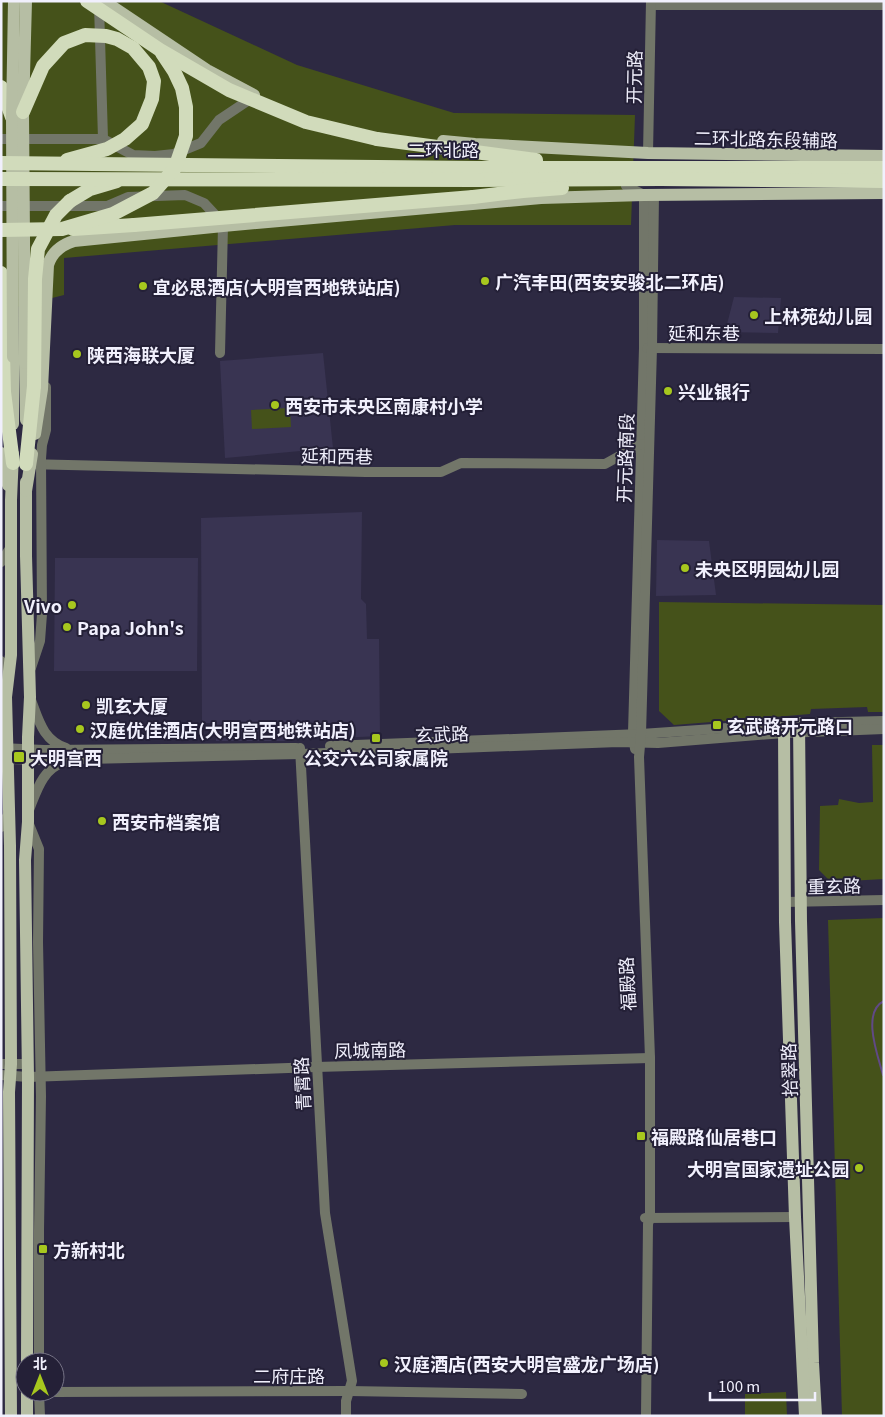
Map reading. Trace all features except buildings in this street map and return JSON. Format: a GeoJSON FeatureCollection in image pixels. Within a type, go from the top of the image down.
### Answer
{"type":"FeatureCollection","features":[{"type":"Feature","properties":{"kind":"highway"},"geometry":{"type":"LineString","coordinates":[[87,1],[160,50],[229,90],[306,122],[377,140],[591,168]]}},
{"type":"Feature","properties":{"kind":"highway"},"geometry":{"type":"LineString","coordinates":[[18,114],[43,66],[64,43],[85,35],[106,36],[117,39],[134,48],[149,67],[154,81],[152,99],[142,124],[125,140],[106,150],[47,164]]}},
{"type":"Feature","properties":{"kind":"highway"},"geometry":{"type":"LineString","coordinates":[[62,229],[113,214],[153,193],[176,168],[186,136],[186,107],[182,88],[174,71],[160,50]]}},
{"type":"Feature","properties":{"kind":"highway"},"geometry":{"type":"LineString","coordinates":[[1,87],[18,114]]}},
{"type":"Feature","properties":{"kind":"highway","name":"二环北路"},"geometry":{"type":"LineString","coordinates":[[1,163],[661,179],[884,181]]}},
{"type":"Feature","properties":{"kind":"highway","name":"二环北路"},"geometry":{"type":"LineString","coordinates":[[1,179],[478,174],[591,168],[884,168]]}},
{"type":"Feature","properties":{"kind":"highway"},"geometry":{"type":"LineString","coordinates":[[28,464],[34,386],[35,278],[38,248],[56,215],[70,201],[90,189],[126,178]]}},
{"type":"Feature","properties":{"kind":"highway"},"geometry":{"type":"LineString","coordinates":[[1,230],[106,227],[473,197],[522,191],[626,186],[661,179]]}},
{"type":"Feature","properties":{"kind":"highway"},"geometry":{"type":"LineString","coordinates":[[1,273],[4,392],[28,464]]}},
{"type":"Feature","properties":{"kind":"main road"},"geometry":{"type":"LineString","coordinates":[[8,498],[28,464],[19,360],[18,114],[14,1]]}},
{"type":"Feature","properties":{"kind":"main road"},"geometry":{"type":"LineString","coordinates":[[18,114],[26,1]]}},
{"type":"Feature","properties":{"kind":"main road","name":"二环北路东段辅路"},"geometry":{"type":"LineString","coordinates":[[104,1],[207,70],[256,95],[295,112],[341,126],[389,136],[475,144],[648,153],[884,156]]}},
{"type":"Feature","properties":{"kind":"main road"},"geometry":{"type":"LineString","coordinates":[[27,1352],[28,1064],[26,860],[30,671],[26,491],[28,464],[42,388],[48,265],[52,255],[65,244],[74,241],[541,198],[884,193]]}},
{"type":"Feature","properties":{"kind":"main road"},"geometry":{"type":"LineString","coordinates":[[1,453],[8,498],[11,547],[11,655],[6,697],[5,753],[9,808],[6,1069],[9,1102],[6,1381],[10,1416]]}},
{"type":"Feature","properties":{"kind":"main road","name":"拾翠路"},"geometry":{"type":"LineString","coordinates":[[799,727],[800,902],[816,1416]]}},
{"type":"Feature","properties":{"kind":"main road","name":"拾翠路"},"geometry":{"type":"LineString","coordinates":[[784,728],[785,902],[795,1217],[805,1416]]}},
{"type":"Feature","properties":{"kind":"main road"},"geometry":{"type":"LineString","coordinates":[[26,1402],[27,1416]]}},
{"type":"Feature","properties":{"kind":"street"},"geometry":{"type":"LineString","coordinates":[[98,1],[102,138]]}},
{"type":"Feature","properties":{"kind":"street"},"geometry":{"type":"LineString","coordinates":[[651,3],[884,5]]}},
{"type":"Feature","properties":{"kind":"street","name":"开元路"},"geometry":{"type":"LineString","coordinates":[[648,153],[651,3]]}},
{"type":"Feature","properties":{"kind":"street"},"geometry":{"type":"LineString","coordinates":[[1,138],[102,138],[133,155],[155,156],[174,154],[201,143],[219,120],[256,95]]}},
{"type":"Feature","properties":{"kind":"street"},"geometry":{"type":"LineString","coordinates":[[626,186],[649,195]]}},
{"type":"Feature","properties":{"kind":"street"},"geometry":{"type":"LineString","coordinates":[[1,206],[107,206],[128,197],[184,195],[204,203],[223,226],[220,353]]}},
{"type":"Feature","properties":{"kind":"street","name":"开元路南段"},"geometry":{"type":"LineString","coordinates":[[637,738],[648,348],[649,195]]}},
{"type":"Feature","properties":{"kind":"street","name":"开元路南段"},"geometry":{"type":"LineString","coordinates":[[637,738],[641,444],[648,348]]}},
{"type":"Feature","properties":{"kind":"street","name":"延和东巷"},"geometry":{"type":"LineString","coordinates":[[648,348],[884,349]]}},
{"type":"Feature","properties":{"kind":"street","name":"延和西巷"},"geometry":{"type":"LineString","coordinates":[[28,464],[441,472],[461,463],[605,464],[641,444]]}},
{"type":"Feature","properties":{"kind":"street"},"geometry":{"type":"LineString","coordinates":[[28,464],[41,579],[42,614],[40,641],[30,671]]}},
{"type":"Feature","properties":{"kind":"street"},"geometry":{"type":"LineString","coordinates":[[1,562],[11,547]]}},
{"type":"Feature","properties":{"kind":"street"},"geometry":{"type":"LineString","coordinates":[[26,556],[41,579]]}},
{"type":"Feature","properties":{"kind":"street"},"geometry":{"type":"LineString","coordinates":[[1,661],[7,682]]}},
{"type":"Feature","properties":{"kind":"street"},"geometry":{"type":"LineString","coordinates":[[1,710],[6,697]]}},
{"type":"Feature","properties":{"kind":"street"},"geometry":{"type":"LineString","coordinates":[[30,697],[45,734],[58,745],[80,754]]}},
{"type":"Feature","properties":{"kind":"street","name":"玄武路"},"geometry":{"type":"LineString","coordinates":[[5,753],[28,755],[300,751],[637,738],[884,721]]}},
{"type":"Feature","properties":{"kind":"street","name":"玄武路"},"geometry":{"type":"LineString","coordinates":[[799,727],[884,729]]}},
{"type":"Feature","properties":{"kind":"street","name":"福殿路"},"geometry":{"type":"LineString","coordinates":[[637,738],[648,1059],[646,1416]]}},
{"type":"Feature","properties":{"kind":"street","name":"青霄路"},"geometry":{"type":"LineString","coordinates":[[300,751],[325,1213],[352,1381],[346,1401],[346,1416]]}},
{"type":"Feature","properties":{"kind":"street"},"geometry":{"type":"LineString","coordinates":[[39,1352],[41,1077],[38,942],[39,849],[28,817],[39,785],[46,774],[52,768],[80,754]]}},
{"type":"Feature","properties":{"kind":"street"},"geometry":{"type":"LineString","coordinates":[[1,787],[9,808],[1,827]]}},
{"type":"Feature","properties":{"kind":"street","name":"重玄路"},"geometry":{"type":"LineString","coordinates":[[785,902],[884,900]]}},
{"type":"Feature","properties":{"kind":"street","name":"凤城南路"},"geometry":{"type":"LineString","coordinates":[[6,1069],[28,1077],[41,1077],[316,1067],[648,1059]]}},
{"type":"Feature","properties":{"kind":"street"},"geometry":{"type":"LineString","coordinates":[[6,1069],[28,1064]]}},
{"type":"Feature","properties":{"kind":"street"},"geometry":{"type":"LineString","coordinates":[[648,1220],[795,1217]]}},
{"type":"Feature","properties":{"kind":"street","name":"二府庄路"},"geometry":{"type":"LineString","coordinates":[[65,1392],[349,1391],[522,1394]]}},
{"type":"Feature","properties":{"kind":"street"},"geometry":{"type":"LineString","coordinates":[[40,1402],[40,1416]]}},
{"type":"Feature","properties":{"kind":"shaded area","name":"上林苑幼儿园"},"geometry":{"type":"Polygon","coordinates":[[[734,297],[781,298],[778,333],[725,332],[734,297]]]}},
{"type":"Feature","properties":{"kind":"shaded area","name":"西安市未央区南康村小学"},"geometry":{"type":"Polygon","coordinates":[[[323,353],[333,448],[225,458],[220,361],[323,353]]]}},
{"type":"Feature","properties":{"kind":"shaded area"},"geometry":{"type":"Polygon","coordinates":[[[362,512],[361,599],[366,604],[367,639],[379,639],[380,736],[318,739],[296,738],[286,741],[216,741],[216,723],[202,723],[201,518],[362,512]]]}},
{"type":"Feature","properties":{"kind":"shaded area","name":"未央区明园幼儿园"},"geometry":{"type":"Polygon","coordinates":[[[657,540],[709,541],[716,595],[656,596],[657,540]]]}},
{"type":"Feature","properties":{"kind":"shaded area"},"geometry":{"type":"Polygon","coordinates":[[[55,558],[198,558],[197,671],[54,671],[55,558]]]}},
{"type":"Feature","properties":{"kind":"green space"},"geometry":{"type":"Polygon","coordinates":[[[1,1],[159,1],[297,65],[454,113],[635,115],[631,225],[455,225],[64,258],[64,295],[1,311],[1,1]]]}},
{"type":"Feature","properties":{"kind":"green space"},"geometry":{"type":"Polygon","coordinates":[[[290,408],[291,427],[252,429],[251,410],[290,408]]]}},
{"type":"Feature","properties":{"kind":"green space"},"geometry":{"type":"Polygon","coordinates":[[[659,602],[884,605],[884,712],[868,712],[867,707],[811,709],[810,714],[674,725],[659,711],[659,602]]]}},
{"type":"Feature","properties":{"kind":"green space"},"geometry":{"type":"Polygon","coordinates":[[[872,745],[884,745],[884,879],[831,882],[819,870],[820,806],[838,805],[839,799],[859,803],[873,802],[872,745]]]}},
{"type":"Feature","properties":{"kind":"green space","name":"大明宫国家遗址公园"},"geometry":{"type":"Polygon","coordinates":[[[884,918],[884,1416],[842,1416],[828,920],[884,918]]]}},
{"type":"Feature","properties":{"kind":"green space"},"geometry":{"type":"Polygon","coordinates":[[[786,1392],[787,1416],[745,1416],[745,1394],[786,1392]]]}},
{"type":"Feature","properties":{"kind":"waterway"},"geometry":{"type":"LineString","coordinates":[[883,1075],[875,1046],[872,1024],[873,1015],[877,1007],[884,1001]]}},
{"type":"Feature","properties":{"kind":"place","name":"广汽丰田(西安安骏北二环店)"},"geometry":{"type":"Point","coordinates":[485,281]}},
{"type":"Feature","properties":{"kind":"place","name":"宜必思酒店(大明宫西地铁站店)"},"geometry":{"type":"Point","coordinates":[143,286]}},
{"type":"Feature","properties":{"kind":"place","name":"上林苑幼儿园"},"geometry":{"type":"Point","coordinates":[754,315]}},
{"type":"Feature","properties":{"kind":"place","name":"陕西海联大厦"},"geometry":{"type":"Point","coordinates":[77,354]}},
{"type":"Feature","properties":{"kind":"place","name":"兴业银行"},"geometry":{"type":"Point","coordinates":[668,391]}},
{"type":"Feature","properties":{"kind":"place","name":"西安市未央区南康村小学"},"geometry":{"type":"Point","coordinates":[275,405]}},
{"type":"Feature","properties":{"kind":"place","name":"未央区明园幼儿园"},"geometry":{"type":"Point","coordinates":[685,568]}},
{"type":"Feature","properties":{"kind":"place","name":"Vivo"},"geometry":{"type":"Point","coordinates":[72,605]}},
{"type":"Feature","properties":{"kind":"place","name":"Papa John's"},"geometry":{"type":"Point","coordinates":[67,627]}},
{"type":"Feature","properties":{"kind":"place","name":"凯玄大厦"},"geometry":{"type":"Point","coordinates":[86,705]}},
{"type":"Feature","properties":{"kind":"place","name":"玄武路开元路口"},"geometry":{"type":"Point","coordinates":[717,725]}},
{"type":"Feature","properties":{"kind":"place","name":"汉庭优佳酒店(大明宫西地铁站店)"},"geometry":{"type":"Point","coordinates":[80,729]}},
{"type":"Feature","properties":{"kind":"place","name":"公交六公司家属院"},"geometry":{"type":"Point","coordinates":[376,738]}},
{"type":"Feature","properties":{"kind":"place","name":"大明宫西"},"geometry":{"type":"Point","coordinates":[19,757]}},
{"type":"Feature","properties":{"kind":"place","name":"西安市档案馆"},"geometry":{"type":"Point","coordinates":[102,821]}},
{"type":"Feature","properties":{"kind":"place","name":"福殿路仙居巷口"},"geometry":{"type":"Point","coordinates":[641,1136]}},
{"type":"Feature","properties":{"kind":"place","name":"大明宫国家遗址公园"},"geometry":{"type":"Point","coordinates":[859,1168]}},
{"type":"Feature","properties":{"kind":"place","name":"方新村北"},"geometry":{"type":"Point","coordinates":[43,1249]}},
{"type":"Feature","properties":{"kind":"place","name":"汉庭酒店(西安大明宫盛龙广场店)"},"geometry":{"type":"Point","coordinates":[384,1363]}}]}
